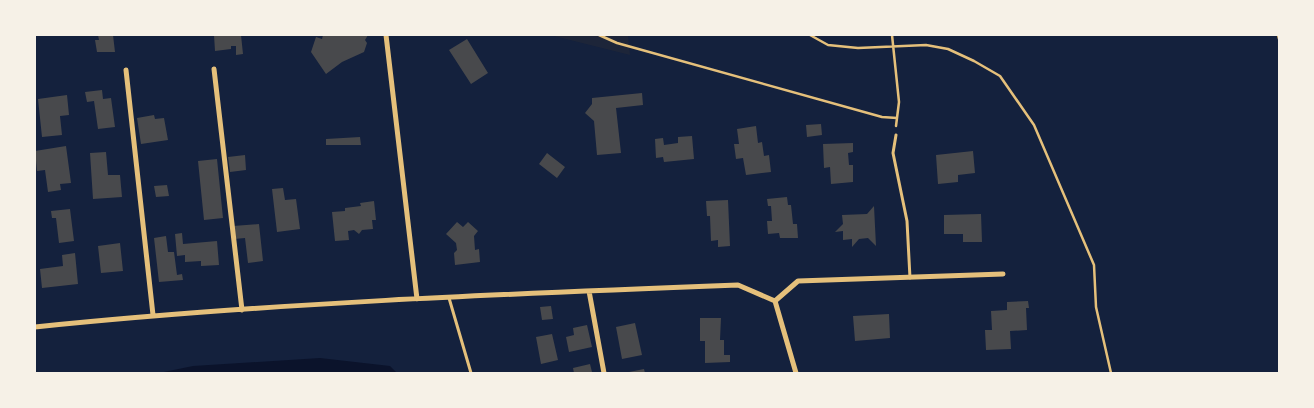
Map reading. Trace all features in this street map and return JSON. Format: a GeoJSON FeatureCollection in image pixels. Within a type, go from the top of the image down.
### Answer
{"type":"FeatureCollection","features":[{"type":"Feature","properties":{"kind":"street"},"geometry":{"type":"LineString","coordinates":[[386,35],[417,298]]}},
{"type":"Feature","properties":{"kind":"street"},"geometry":{"type":"LineString","coordinates":[[214,69],[242,310]]}},
{"type":"Feature","properties":{"kind":"street"},"geometry":{"type":"LineString","coordinates":[[126,70],[154,315]]}},
{"type":"Feature","properties":{"kind":"street"},"geometry":{"type":"LineString","coordinates":[[775,301],[798,281],[1003,274]]}},
{"type":"Feature","properties":{"kind":"street"},"geometry":{"type":"LineString","coordinates":[[35,327],[154,315],[417,298],[738,285],[775,301]]}},
{"type":"Feature","properties":{"kind":"street"},"geometry":{"type":"LineString","coordinates":[[589,291],[604,373]]}},
{"type":"Feature","properties":{"kind":"street"},"geometry":{"type":"LineString","coordinates":[[775,301],[796,373]]}},
{"type":"Feature","properties":{"kind":"lane"},"geometry":{"type":"LineString","coordinates":[[896,135],[893,153],[907,221],[910,278]]}},
{"type":"Feature","properties":{"kind":"lane"},"geometry":{"type":"LineString","coordinates":[[448,297],[471,373]]}},
{"type":"Feature","properties":{"kind":"path"},"geometry":{"type":"LineString","coordinates":[[599,35],[617,43],[863,112],[882,117],[897,118]]}},
{"type":"Feature","properties":{"kind":"path"},"geometry":{"type":"LineString","coordinates":[[810,35],[828,45],[858,48],[926,45],[948,49],[1000,76],[1034,125],[1094,265],[1096,307],[1111,373]]}},
{"type":"Feature","properties":{"kind":"path"},"geometry":{"type":"LineString","coordinates":[[892,35],[899,102],[896,135]]}},
{"type":"Feature","properties":{"kind":"path"},"geometry":{"type":"LineString","coordinates":[[1278,35],[1279,39]]}},
{"type":"Feature","properties":{"kind":"shaded area"},"geometry":{"type":"Polygon","coordinates":[[[550,35],[628,35],[630,55],[550,35]]]}},
{"type":"Feature","properties":{"kind":"shaded area"},"geometry":{"type":"Polygon","coordinates":[[[320,358],[390,366],[397,373],[159,373],[193,366],[320,358]]]}},
{"type":"Feature","properties":{"kind":"building"},"geometry":{"type":"Polygon","coordinates":[[[98,35],[113,35],[115,52],[97,52],[95,40],[99,40],[98,35]]]}},
{"type":"Feature","properties":{"kind":"building"},"geometry":{"type":"Polygon","coordinates":[[[214,35],[241,35],[243,54],[236,55],[236,46],[231,46],[231,49],[215,51],[214,35]]]}},
{"type":"Feature","properties":{"kind":"building"},"geometry":{"type":"Polygon","coordinates":[[[323,35],[368,35],[365,40],[367,43],[364,52],[342,62],[326,74],[311,52],[316,37],[322,39],[323,35]]]}},
{"type":"Feature","properties":{"kind":"building"},"geometry":{"type":"Polygon","coordinates":[[[467,39],[488,73],[471,84],[449,50],[467,39]]]}},
{"type":"Feature","properties":{"kind":"building"},"geometry":{"type":"Polygon","coordinates":[[[102,90],[103,99],[111,98],[115,127],[98,129],[94,101],[87,102],[85,92],[102,90]]]}},
{"type":"Feature","properties":{"kind":"building"},"geometry":{"type":"Polygon","coordinates":[[[642,93],[643,105],[616,108],[621,153],[597,155],[594,121],[585,113],[592,104],[592,98],[642,93]]]}},
{"type":"Feature","properties":{"kind":"building"},"geometry":{"type":"Polygon","coordinates":[[[67,95],[69,115],[60,116],[62,135],[42,137],[38,99],[67,95]]]}},
{"type":"Feature","properties":{"kind":"building"},"geometry":{"type":"Polygon","coordinates":[[[154,115],[155,119],[164,118],[168,140],[141,144],[137,118],[154,115]]]}},
{"type":"Feature","properties":{"kind":"building"},"geometry":{"type":"Polygon","coordinates":[[[821,124],[822,135],[807,137],[806,125],[821,124]]]}},
{"type":"Feature","properties":{"kind":"building"},"geometry":{"type":"Polygon","coordinates":[[[756,126],[758,143],[762,142],[764,156],[769,155],[771,172],[746,175],[743,158],[736,159],[734,144],[739,144],[737,129],[756,126]]]}},
{"type":"Feature","properties":{"kind":"building"},"geometry":{"type":"Polygon","coordinates":[[[692,136],[694,159],[664,162],[663,157],[656,158],[655,139],[663,138],[664,145],[678,143],[678,137],[692,136]]]}},
{"type":"Feature","properties":{"kind":"building"},"geometry":{"type":"Polygon","coordinates":[[[360,137],[361,145],[326,145],[326,139],[360,137]]]}},
{"type":"Feature","properties":{"kind":"building"},"geometry":{"type":"Polygon","coordinates":[[[853,143],[853,152],[848,153],[849,165],[853,165],[853,182],[831,184],[830,167],[824,168],[823,144],[853,143]]]}},
{"type":"Feature","properties":{"kind":"building"},"geometry":{"type":"Polygon","coordinates":[[[66,146],[71,183],[60,184],[61,190],[48,192],[45,170],[37,171],[35,151],[66,146]]]}},
{"type":"Feature","properties":{"kind":"building"},"geometry":{"type":"Polygon","coordinates":[[[973,151],[975,173],[958,175],[958,182],[938,184],[936,155],[973,151]]]}},
{"type":"Feature","properties":{"kind":"building"},"geometry":{"type":"Polygon","coordinates":[[[106,152],[108,175],[120,175],[122,197],[93,199],[90,153],[106,152]]]}},
{"type":"Feature","properties":{"kind":"building"},"geometry":{"type":"Polygon","coordinates":[[[547,153],[565,167],[557,178],[539,164],[547,153]]]}},
{"type":"Feature","properties":{"kind":"building"},"geometry":{"type":"Polygon","coordinates":[[[245,155],[246,170],[230,172],[228,157],[245,155]]]}},
{"type":"Feature","properties":{"kind":"building"},"geometry":{"type":"Polygon","coordinates":[[[217,159],[223,218],[204,220],[198,161],[217,159]]]}},
{"type":"Feature","properties":{"kind":"building"},"geometry":{"type":"Polygon","coordinates":[[[167,185],[169,196],[156,197],[154,186],[167,185]]]}},
{"type":"Feature","properties":{"kind":"building"},"geometry":{"type":"Polygon","coordinates":[[[283,188],[285,200],[296,199],[300,229],[277,232],[272,189],[283,188]]]}},
{"type":"Feature","properties":{"kind":"building"},"geometry":{"type":"Polygon","coordinates":[[[787,197],[788,205],[791,205],[793,224],[797,224],[798,238],[780,238],[779,233],[768,234],[767,221],[772,221],[771,206],[768,206],[767,199],[787,197]]]}},
{"type":"Feature","properties":{"kind":"building"},"geometry":{"type":"Polygon","coordinates":[[[728,200],[730,246],[718,247],[718,240],[711,241],[710,216],[707,216],[706,201],[728,200]]]}},
{"type":"Feature","properties":{"kind":"building"},"geometry":{"type":"Polygon","coordinates":[[[374,201],[376,220],[372,220],[373,229],[362,230],[359,234],[354,230],[348,231],[349,240],[335,241],[332,212],[345,211],[345,208],[361,206],[360,203],[374,201]]]}},
{"type":"Feature","properties":{"kind":"building"},"geometry":{"type":"Polygon","coordinates":[[[874,206],[876,246],[868,238],[859,239],[852,247],[852,239],[843,240],[843,231],[835,232],[843,224],[842,215],[867,214],[874,206]]]}},
{"type":"Feature","properties":{"kind":"building"},"geometry":{"type":"Polygon","coordinates":[[[70,209],[74,241],[59,243],[56,218],[52,218],[51,211],[70,209]]]}},
{"type":"Feature","properties":{"kind":"building"},"geometry":{"type":"Polygon","coordinates":[[[981,214],[982,242],[963,242],[963,234],[944,234],[944,215],[981,214]]]}},
{"type":"Feature","properties":{"kind":"building"},"geometry":{"type":"Polygon","coordinates":[[[457,222],[463,227],[468,222],[478,231],[474,236],[475,250],[479,249],[480,262],[455,265],[454,253],[457,250],[456,243],[446,234],[457,222]]]}},
{"type":"Feature","properties":{"kind":"building"},"geometry":{"type":"Polygon","coordinates":[[[259,224],[263,261],[248,263],[245,238],[234,239],[233,226],[259,224]]]}},
{"type":"Feature","properties":{"kind":"building"},"geometry":{"type":"Polygon","coordinates":[[[182,233],[183,244],[217,241],[219,265],[201,266],[201,261],[185,262],[185,255],[177,256],[175,234],[182,233]]]}},
{"type":"Feature","properties":{"kind":"building"},"geometry":{"type":"Polygon","coordinates":[[[166,236],[168,252],[174,252],[177,275],[182,274],[183,280],[159,282],[154,238],[166,236]]]}},
{"type":"Feature","properties":{"kind":"building"},"geometry":{"type":"Polygon","coordinates":[[[120,243],[123,271],[101,273],[98,246],[120,243]]]}},
{"type":"Feature","properties":{"kind":"building"},"geometry":{"type":"Polygon","coordinates":[[[75,253],[78,284],[42,288],[40,269],[63,266],[62,255],[75,253]]]}},
{"type":"Feature","properties":{"kind":"building"},"geometry":{"type":"Polygon","coordinates":[[[1028,301],[1029,308],[1026,308],[1027,330],[1010,331],[1011,349],[986,350],[985,330],[992,330],[991,311],[1007,310],[1007,302],[1028,301]]]}},
{"type":"Feature","properties":{"kind":"building"},"geometry":{"type":"Polygon","coordinates":[[[551,306],[553,319],[542,320],[540,307],[551,306]]]}},
{"type":"Feature","properties":{"kind":"building"},"geometry":{"type":"Polygon","coordinates":[[[889,314],[890,338],[855,341],[853,316],[889,314]]]}},
{"type":"Feature","properties":{"kind":"building"},"geometry":{"type":"Polygon","coordinates":[[[700,318],[721,318],[720,340],[724,340],[724,355],[730,355],[730,362],[705,363],[705,341],[700,341],[700,318]]]}},
{"type":"Feature","properties":{"kind":"building"},"geometry":{"type":"Polygon","coordinates":[[[635,323],[642,355],[622,359],[616,327],[635,323]]]}},
{"type":"Feature","properties":{"kind":"building"},"geometry":{"type":"Polygon","coordinates":[[[587,325],[592,347],[569,352],[566,337],[574,335],[573,328],[587,325]]]}},
{"type":"Feature","properties":{"kind":"building"},"geometry":{"type":"Polygon","coordinates":[[[552,334],[558,360],[541,364],[536,337],[552,334]]]}},
{"type":"Feature","properties":{"kind":"building"},"geometry":{"type":"Polygon","coordinates":[[[590,364],[592,372],[574,373],[573,368],[590,364]]]}},
{"type":"Feature","properties":{"kind":"building"},"geometry":{"type":"Polygon","coordinates":[[[644,369],[645,373],[629,373],[629,372],[644,369]]]}}]}
